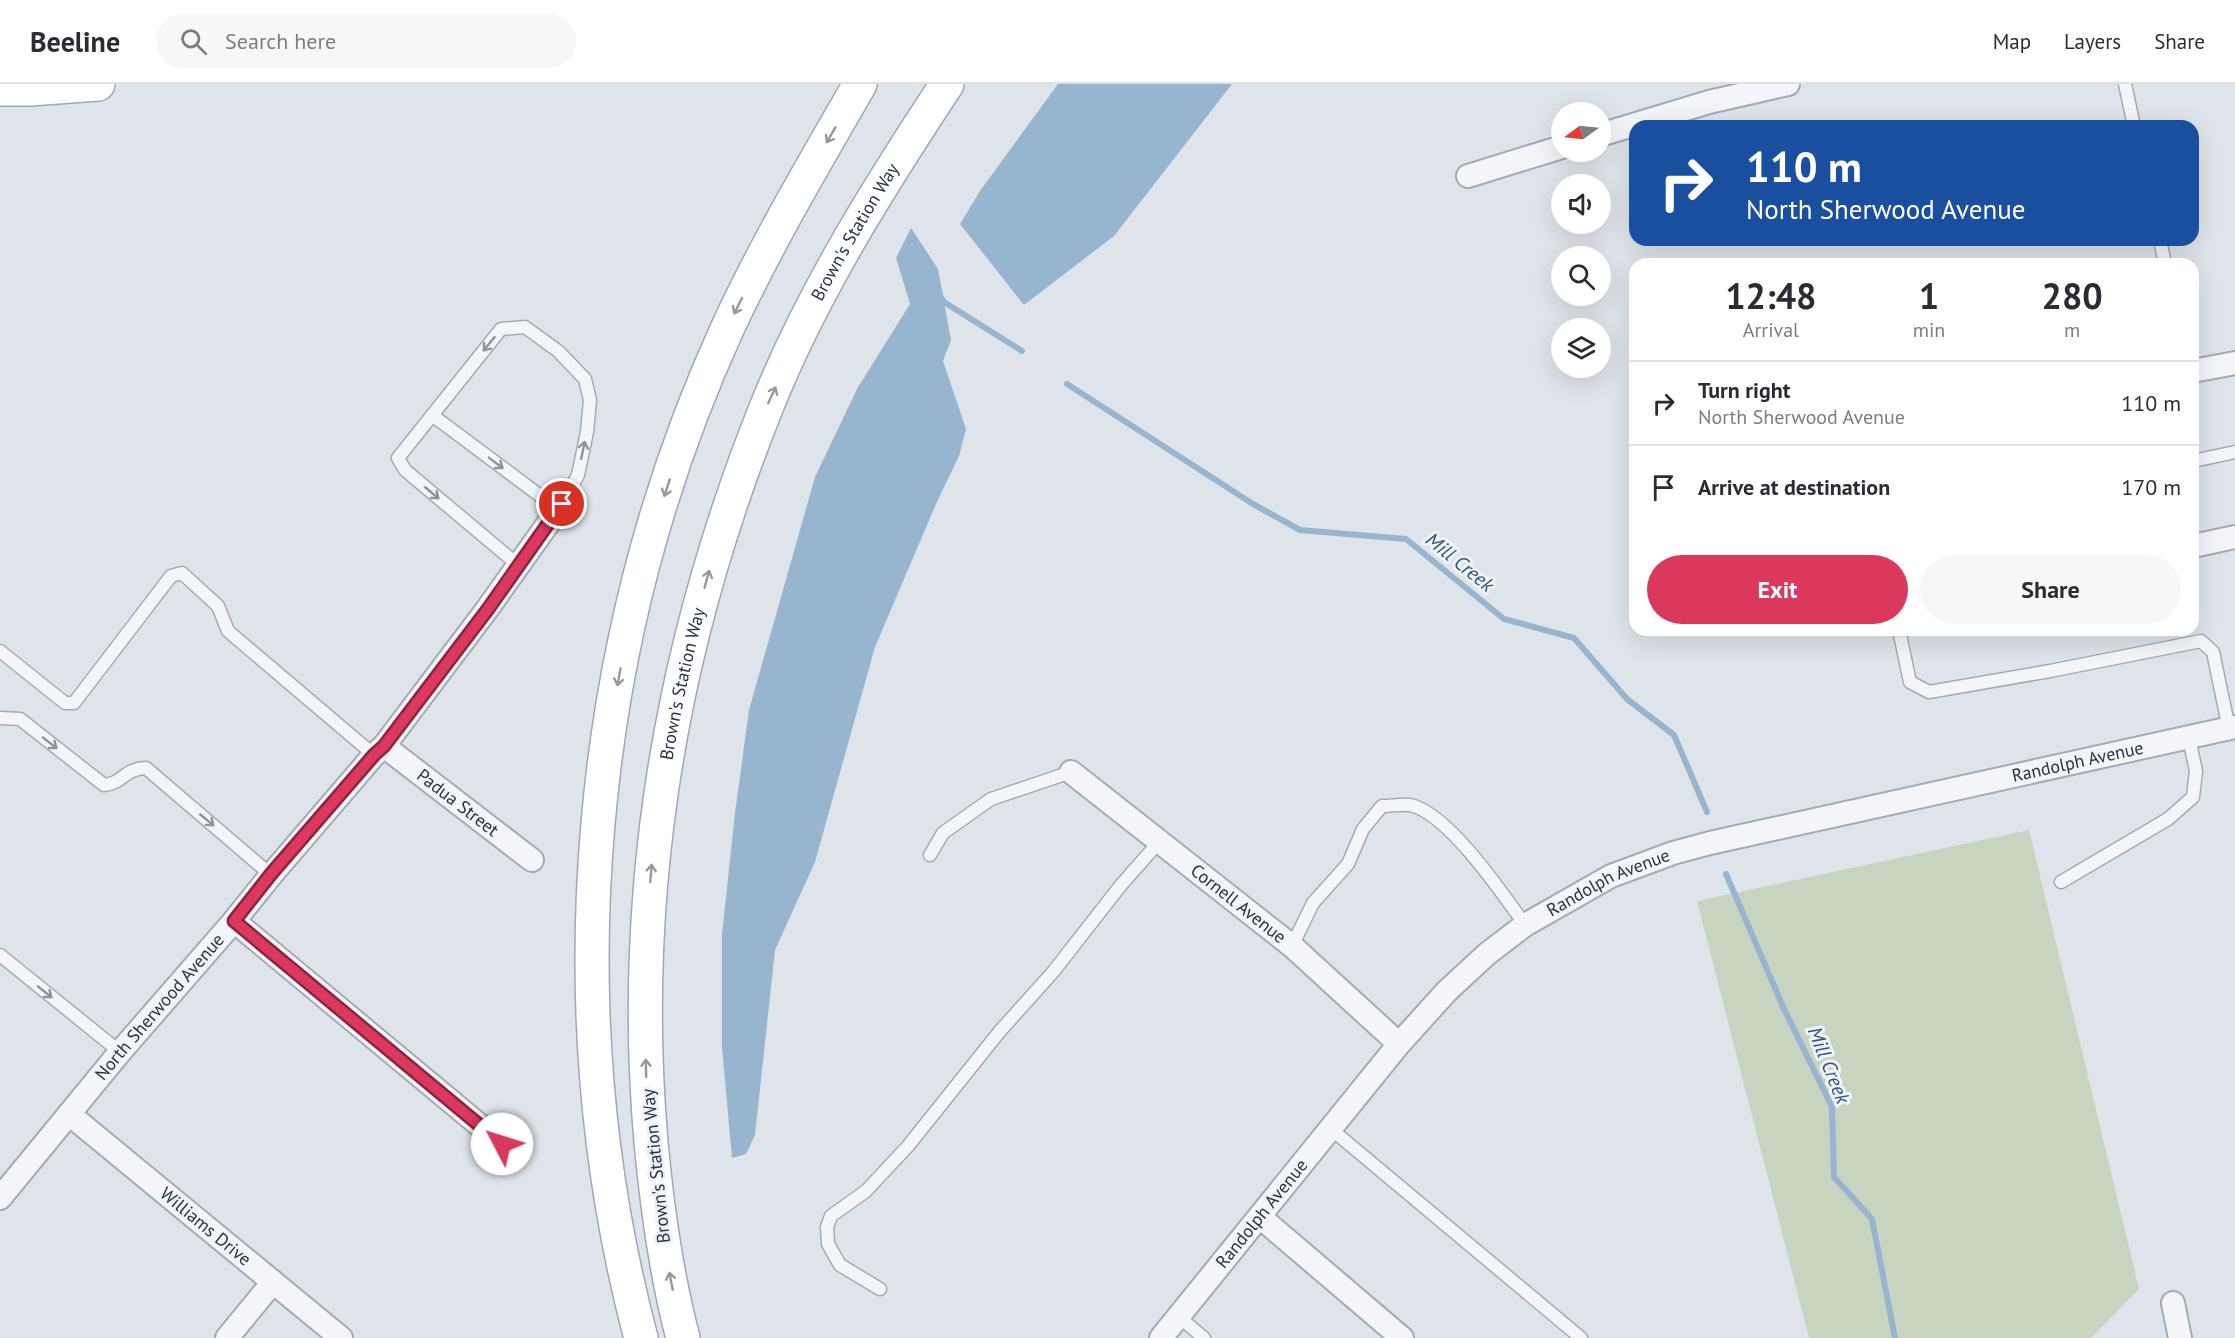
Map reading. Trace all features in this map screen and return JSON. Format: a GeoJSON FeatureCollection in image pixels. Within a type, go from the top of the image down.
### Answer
{"type":"FeatureCollection","features":[{"type":"Feature","properties":{"kind":"main road"},"geometry":{"type":"LineString","coordinates":[[0,89],[98,84]]}},
{"type":"Feature","properties":{"kind":"main road"},"geometry":{"type":"LineString","coordinates":[[641,1338],[618,1233],[606,1156],[593,1012],[596,861],[606,750],[641,572],[670,478],[699,398],[753,275],[860,84]]}},
{"type":"Feature","properties":{"kind":"main road","name":"Brown's Station Way"},"geometry":{"type":"LineString","coordinates":[[683,1338],[663,1239],[654,1168],[646,1087],[645,1015],[647,928],[659,793],[678,694],[695,621],[715,552],[767,406],[820,294],[842,254],[903,151],[947,84]]}},
{"type":"Feature","properties":{"kind":"street"},"geometry":{"type":"LineString","coordinates":[[1650,120],[1709,102],[1788,84]]}},
{"type":"Feature","properties":{"kind":"street"},"geometry":{"type":"LineString","coordinates":[[1611,132],[1629,126]]}},
{"type":"Feature","properties":{"kind":"street"},"geometry":{"type":"LineString","coordinates":[[1468,176],[1551,150]]}},
{"type":"Feature","properties":{"kind":"street"},"geometry":{"type":"LineString","coordinates":[[2199,370],[2235,363]]}},
{"type":"Feature","properties":{"kind":"street","name":"North Sherwood Avenue"},"geometry":{"type":"LineString","coordinates":[[0,1198],[120,1052],[379,750],[560,507]]}},
{"type":"Feature","properties":{"kind":"street"},"geometry":{"type":"LineString","coordinates":[[2199,545],[2235,537]]}},
{"type":"Feature","properties":{"kind":"street","name":"Randolph Avenue"},"geometry":{"type":"LineString","coordinates":[[1161,1338],[1399,1044],[1447,991],[1487,954],[1525,925],[1611,876],[1682,851],[2232,728]]}},
{"type":"Feature","properties":{"kind":"street","name":"Padua Street"},"geometry":{"type":"LineString","coordinates":[[379,750],[532,860]]}},
{"type":"Feature","properties":{"kind":"street","name":"Cornell Avenue"},"geometry":{"type":"LineString","coordinates":[[1071,772],[1293,946],[1399,1044]]}},
{"type":"Feature","properties":{"kind":"street"},"geometry":{"type":"LineString","coordinates":[[234,921],[502,1144]]}},
{"type":"Feature","properties":{"kind":"street","name":"Williams Drive"},"geometry":{"type":"LineString","coordinates":[[69,1114],[341,1338]]}},
{"type":"Feature","properties":{"kind":"street"},"geometry":{"type":"LineString","coordinates":[[1260,1217],[1402,1338]]}},
{"type":"Feature","properties":{"kind":"street"},"geometry":{"type":"LineString","coordinates":[[227,1338],[273,1282]]}},
{"type":"Feature","properties":{"kind":"street"},"geometry":{"type":"LineString","coordinates":[[2173,1303],[2180,1338]]}},
{"type":"Feature","properties":{"kind":"lane"},"geometry":{"type":"LineString","coordinates":[[2125,84],[2133,120]]}},
{"type":"Feature","properties":{"kind":"lane"},"geometry":{"type":"LineString","coordinates":[[432,415],[560,507],[578,475],[587,432],[590,400],[585,379],[558,351],[525,327],[501,329],[432,415],[398,458],[405,470],[519,565]]}},
{"type":"Feature","properties":{"kind":"lane"},"geometry":{"type":"LineString","coordinates":[[2199,460],[2235,452]]}},
{"type":"Feature","properties":{"kind":"lane"},"geometry":{"type":"LineString","coordinates":[[0,651],[65,703],[74,703],[171,576],[182,573],[218,606],[228,631],[379,750]]}},
{"type":"Feature","properties":{"kind":"lane"},"geometry":{"type":"LineString","coordinates":[[1900,636],[1910,682],[1929,692],[2050,672],[2201,641],[2213,652],[2232,728]]}},
{"type":"Feature","properties":{"kind":"lane"},"geometry":{"type":"LineString","coordinates":[[0,717],[20,719],[104,785],[114,784],[133,769],[147,768],[271,874]]}},
{"type":"Feature","properties":{"kind":"lane"},"geometry":{"type":"LineString","coordinates":[[2061,882],[2168,819],[2193,797],[2196,771],[2189,738]]}},
{"type":"Feature","properties":{"kind":"lane"},"geometry":{"type":"LineString","coordinates":[[930,855],[943,833],[992,799],[1071,772]]}},
{"type":"Feature","properties":{"kind":"lane"},"geometry":{"type":"LineString","coordinates":[[1293,946],[1313,903],[1348,864],[1363,829],[1382,807],[1410,805],[1432,814],[1483,867],[1525,925]]}},
{"type":"Feature","properties":{"kind":"lane"},"geometry":{"type":"LineString","coordinates":[[880,1289],[840,1265],[828,1244],[827,1227],[831,1216],[866,1191],[908,1146],[1000,1031],[1053,972],[1121,885],[1160,842]]}},
{"type":"Feature","properties":{"kind":"lane"},"geometry":{"type":"LineString","coordinates":[[0,955],[120,1052]]}},
{"type":"Feature","properties":{"kind":"lane"},"geometry":{"type":"LineString","coordinates":[[1331,1129],[1581,1338]]}},
{"type":"Feature","properties":{"kind":"lane"},"geometry":{"type":"LineString","coordinates":[[1178,1316],[1204,1338]]}},
{"type":"Feature","properties":{"kind":"green space"},"geometry":{"type":"Polygon","coordinates":[[[2029,830],[2139,1289],[2091,1338],[1809,1338],[1697,901],[2029,830]]]}},
{"type":"Feature","properties":{"kind":"water"},"geometry":{"type":"Polygon","coordinates":[[[1058,84],[1232,84],[1114,236],[1024,305],[960,224],[980,191],[1058,84]]]}},
{"type":"Feature","properties":{"kind":"water"},"geometry":{"type":"Polygon","coordinates":[[[911,228],[938,269],[951,340],[943,361],[966,429],[959,456],[875,647],[815,862],[775,950],[755,1135],[746,1154],[732,1158],[722,1047],[722,934],[749,710],[815,477],[857,389],[910,304],[896,258],[911,228]]]}},
{"type":"Feature","properties":{"kind":"waterway","name":"Mill Creek"},"geometry":{"type":"LineString","coordinates":[[940,296],[944,302],[1022,351]]}},
{"type":"Feature","properties":{"kind":"waterway","name":"Mill Creek"},"geometry":{"type":"LineString","coordinates":[[1067,384],[1253,504],[1300,530],[1406,539],[1504,619],[1574,638],[1627,699],[1674,735],[1707,812]]}},
{"type":"Feature","properties":{"kind":"waterway","name":"Mill Creek"},"geometry":{"type":"LineString","coordinates":[[1726,874],[1784,1009],[1832,1107],[1834,1177],[1872,1219],[1895,1338]]}},
{"type":"Feature","properties":{"kind":"route"},"geometry":{"type":"LineString","coordinates":[[502,1144],[234,921],[271,874],[384,746],[488,609],[562,504]]}}]}
